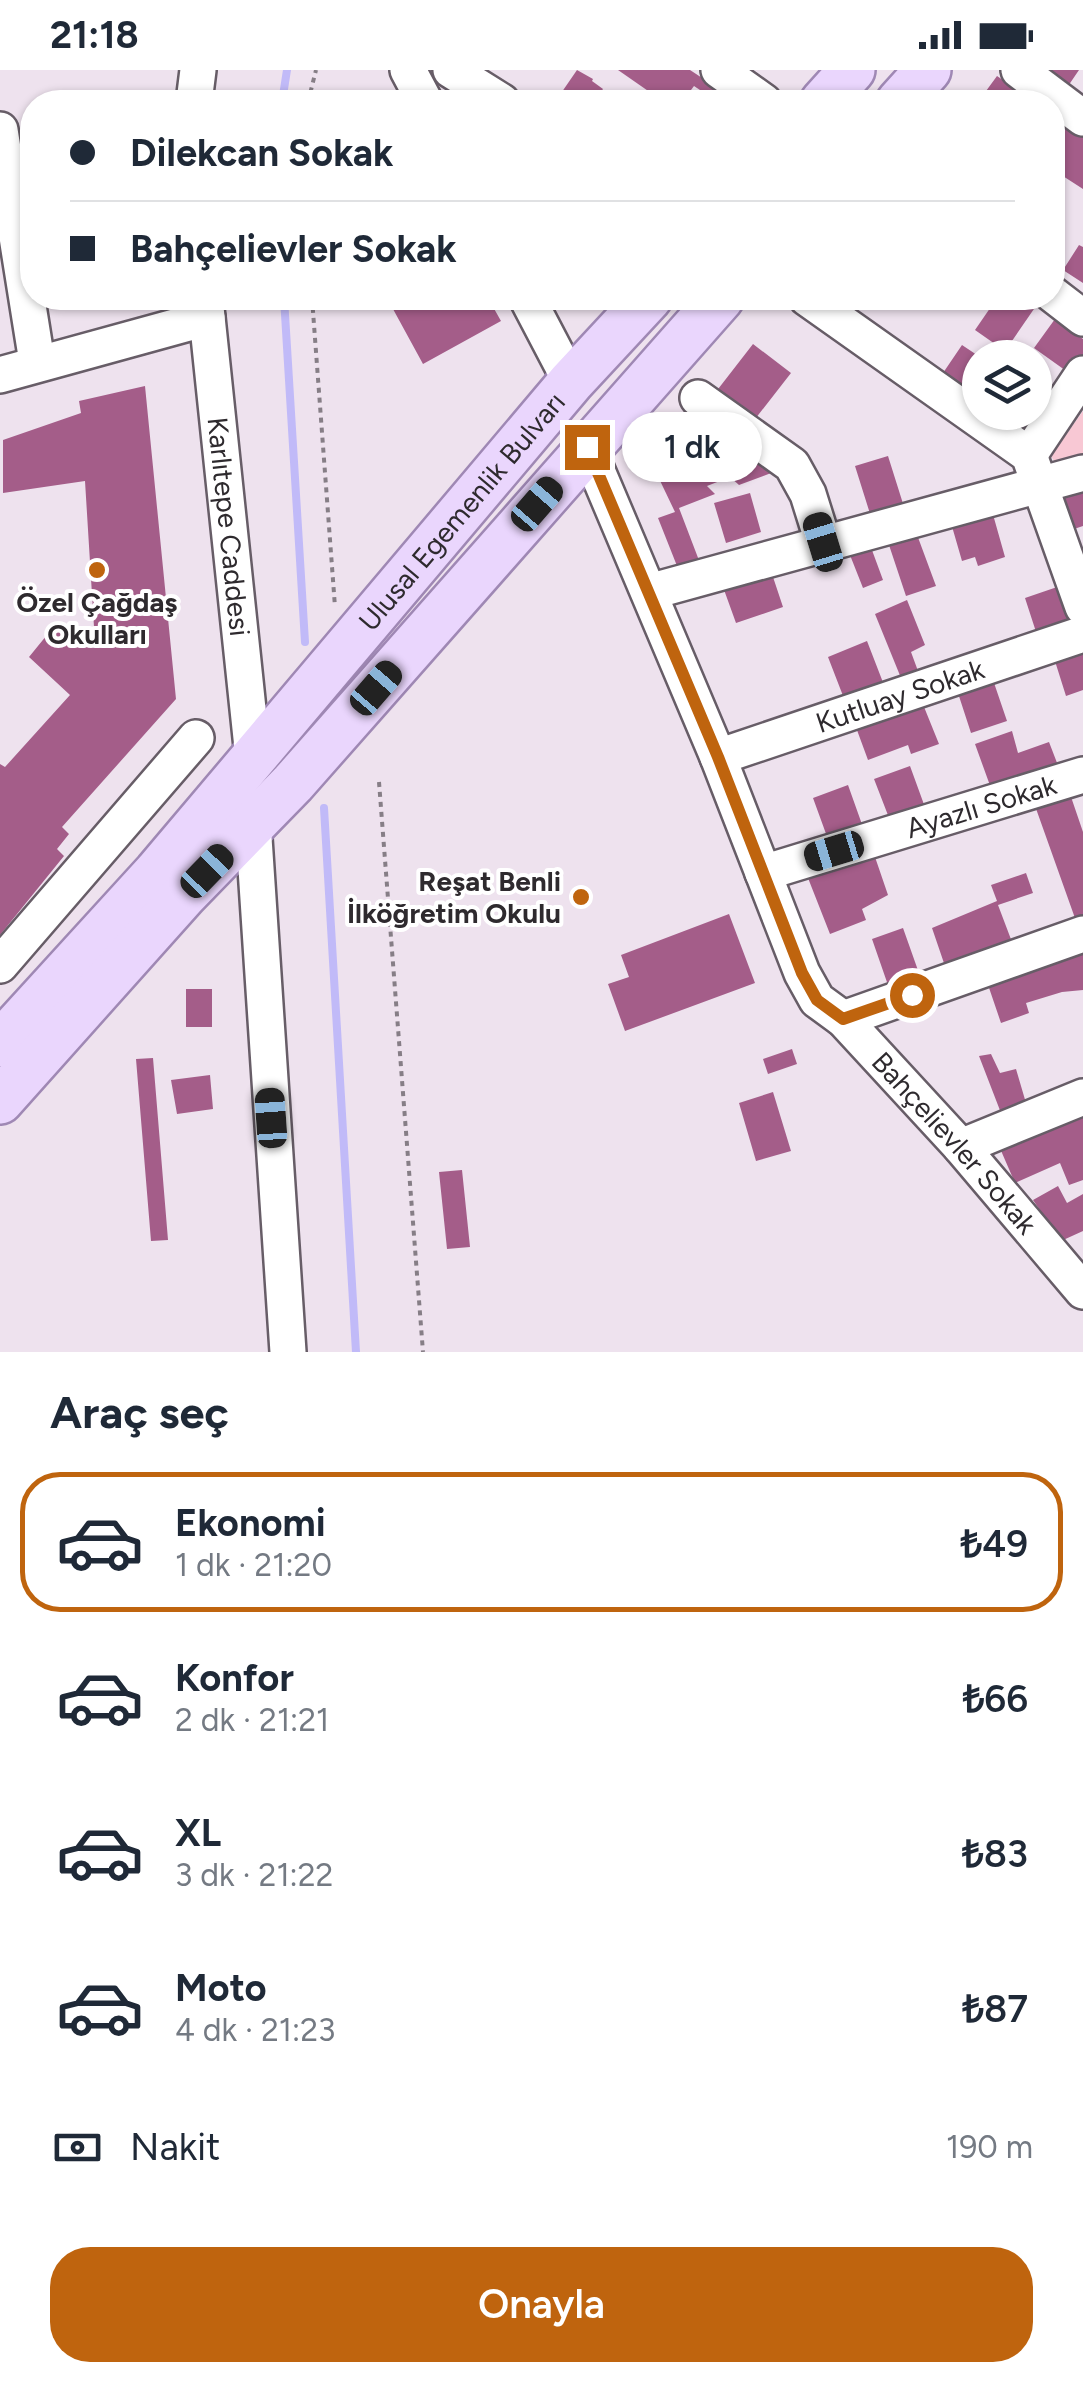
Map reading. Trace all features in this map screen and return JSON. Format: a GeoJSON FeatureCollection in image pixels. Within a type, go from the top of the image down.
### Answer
{"type":"FeatureCollection","features":[{"type":"Feature","properties":{"kind":"main road"},"geometry":{"type":"LineString","coordinates":[[834,90],[852,70]]}},
{"type":"Feature","properties":{"kind":"main road"},"geometry":{"type":"LineString","coordinates":[[910,90],[928,70]]}},
{"type":"Feature","properties":{"kind":"main road","name":"Ulusal Egemenlik Bulvarı"},"geometry":{"type":"LineString","coordinates":[[0,1044],[157,872],[571,382],[637,310]]}},
{"type":"Feature","properties":{"kind":"main road","name":"Ulusal Egemenlik Bulvarı"},"geometry":{"type":"LineString","coordinates":[[0,1101],[184,895],[317,756],[711,310]]}},
{"type":"Feature","properties":{"kind":"main road"},"geometry":{"type":"LineString","coordinates":[[571,382],[587,447]]}},
{"type":"Feature","properties":{"kind":"street"},"geometry":{"type":"LineString","coordinates":[[451,70],[483,90]]}},
{"type":"Feature","properties":{"kind":"street"},"geometry":{"type":"LineString","coordinates":[[719,70],[747,90]]}},
{"type":"Feature","properties":{"kind":"street"},"geometry":{"type":"LineString","coordinates":[[1019,70],[1046,90]]}},
{"type":"Feature","properties":{"kind":"street"},"geometry":{"type":"LineString","coordinates":[[0,130],[20,255]]}},
{"type":"Feature","properties":{"kind":"street"},"geometry":{"type":"LineString","coordinates":[[29,310],[37,362]]}},
{"type":"Feature","properties":{"kind":"street"},"geometry":{"type":"LineString","coordinates":[[0,375],[200,310]]}},
{"type":"Feature","properties":{"kind":"street","name":"Karlıtepe Caddesi"},"geometry":{"type":"LineString","coordinates":[[206,310],[253,757]]}},
{"type":"Feature","properties":{"kind":"street"},"geometry":{"type":"LineString","coordinates":[[533,310],[571,382]]}},
{"type":"Feature","properties":{"kind":"street"},"geometry":{"type":"LineString","coordinates":[[823,310],[1034,470],[1083,607]]}},
{"type":"Feature","properties":{"kind":"street"},"geometry":{"type":"LineString","coordinates":[[1034,470],[1083,374]]}},
{"type":"Feature","properties":{"kind":"street"},"geometry":{"type":"LineString","coordinates":[[698,398],[792,465],[808,494],[823,542]]}},
{"type":"Feature","properties":{"kind":"street","name":"Bahçelievler Sokak"},"geometry":{"type":"LineString","coordinates":[[587,447],[817,1000],[843,1019],[961,1146],[1068,1250],[1083,1291]]}},
{"type":"Feature","properties":{"kind":"street"},"geometry":{"type":"LineString","coordinates":[[649,592],[823,542],[1034,470],[1083,473]]}},
{"type":"Feature","properties":{"kind":"street","name":"Kutluay Sokak"},"geometry":{"type":"LineString","coordinates":[[718,757],[1083,634]]}},
{"type":"Feature","properties":{"kind":"street"},"geometry":{"type":"LineString","coordinates":[[0,965],[196,738]]}},
{"type":"Feature","properties":{"kind":"street","name":"Ayazlı Sokak"},"geometry":{"type":"LineString","coordinates":[[763,873],[1083,775]]}},
{"type":"Feature","properties":{"kind":"street"},"geometry":{"type":"LineString","coordinates":[[253,823],[288,1352]]}},
{"type":"Feature","properties":{"kind":"street"},"geometry":{"type":"LineString","coordinates":[[843,1019],[1083,934]]}},
{"type":"Feature","properties":{"kind":"street"},"geometry":{"type":"LineString","coordinates":[[961,1146],[1083,1097]]}},
{"type":"Feature","properties":{"kind":"path"},"geometry":{"type":"LineString","coordinates":[[313,310],[338,656]]}},
{"type":"Feature","properties":{"kind":"path"},"geometry":{"type":"LineString","coordinates":[[379,782],[423,1352]]}},
{"type":"Feature","properties":{"kind":"shaded area"},"geometry":{"type":"Polygon","coordinates":[[[1083,411],[1083,461],[1059,468],[1051,456],[1083,411]]]}},
{"type":"Feature","properties":{"kind":"building"},"geometry":{"type":"Polygon","coordinates":[[[577,70],[603,89],[602,90],[563,90],[577,70]]]}},
{"type":"Feature","properties":{"kind":"building"},"geometry":{"type":"Polygon","coordinates":[[[618,70],[690,70],[720,90],[700,90],[694,86],[691,90],[647,90],[618,70]]]}},
{"type":"Feature","properties":{"kind":"building"},"geometry":{"type":"Polygon","coordinates":[[[1033,70],[1079,70],[1065,91],[1033,70]]]}},
{"type":"Feature","properties":{"kind":"building"},"geometry":{"type":"Polygon","coordinates":[[[997,76],[1017,90],[987,90],[997,76]]]}},
{"type":"Feature","properties":{"kind":"building"},"geometry":{"type":"Polygon","coordinates":[[[1065,123],[1083,136],[1083,189],[1065,177],[1065,123]]]}},
{"type":"Feature","properties":{"kind":"building"},"geometry":{"type":"Polygon","coordinates":[[[1079,245],[1083,247],[1083,283],[1065,271],[1079,245]]]}},
{"type":"Feature","properties":{"kind":"building"},"geometry":{"type":"Polygon","coordinates":[[[394,310],[495,310],[501,321],[423,364],[394,310]]]}},
{"type":"Feature","properties":{"kind":"building"},"geometry":{"type":"Polygon","coordinates":[[[989,310],[1033,310],[1013,340],[989,340],[975,330],[989,310]]]}},
{"type":"Feature","properties":{"kind":"building"},"geometry":{"type":"Polygon","coordinates":[[[1055,319],[1083,339],[1083,354],[1069,373],[1052,361],[1052,340],[1040,340],[1055,319]]]}},
{"type":"Feature","properties":{"kind":"building"},"geometry":{"type":"Polygon","coordinates":[[[753,344],[791,373],[752,423],[715,393],[753,344]]]}},
{"type":"Feature","properties":{"kind":"building"},"geometry":{"type":"Polygon","coordinates":[[[962,345],[962,385],[943,373],[962,345]]]}},
{"type":"Feature","properties":{"kind":"building","name":"Özel Çağdaş Okulları"},"geometry":{"type":"Polygon","coordinates":[[[145,386],[176,699],[62,827],[69,834],[57,849],[64,856],[0,935],[0,764],[5,767],[70,695],[29,657],[51,630],[94,627],[85,481],[3,493],[3,440],[81,413],[79,401],[145,386]]]}},
{"type":"Feature","properties":{"kind":"building"},"geometry":{"type":"Polygon","coordinates":[[[701,411],[779,470],[739,485],[730,477],[707,486],[715,494],[679,508],[700,563],[679,571],[658,518],[675,512],[653,466],[701,411]]]}},
{"type":"Feature","properties":{"kind":"building"},"geometry":{"type":"Polygon","coordinates":[[[888,456],[905,510],[872,520],[855,466],[888,456]]]}},
{"type":"Feature","properties":{"kind":"building"},"geometry":{"type":"Polygon","coordinates":[[[1083,485],[1083,526],[1068,531],[1057,493],[1083,485]]]}},
{"type":"Feature","properties":{"kind":"building"},"geometry":{"type":"Polygon","coordinates":[[[750,493],[761,532],[726,543],[714,503],[750,493]]]}},
{"type":"Feature","properties":{"kind":"building"},"geometry":{"type":"Polygon","coordinates":[[[992,511],[1005,557],[978,566],[975,557],[962,561],[951,523],[992,511]]]}},
{"type":"Feature","properties":{"kind":"building"},"geometry":{"type":"Polygon","coordinates":[[[916,532],[936,586],[906,596],[888,542],[916,532]]]}},
{"type":"Feature","properties":{"kind":"building"},"geometry":{"type":"Polygon","coordinates":[[[869,542],[883,580],[863,588],[848,550],[869,542]]]}},
{"type":"Feature","properties":{"kind":"building"},"geometry":{"type":"Polygon","coordinates":[[[771,571],[783,607],[736,623],[723,587],[771,571]]]}},
{"type":"Feature","properties":{"kind":"building"},"geometry":{"type":"Polygon","coordinates":[[[1063,585],[1077,625],[1038,638],[1025,598],[1063,585]]]}},
{"type":"Feature","properties":{"kind":"building"},"geometry":{"type":"Polygon","coordinates":[[[907,600],[925,645],[911,652],[918,671],[901,678],[875,614],[907,600]]]}},
{"type":"Feature","properties":{"kind":"building"},"geometry":{"type":"Polygon","coordinates":[[[867,641],[884,685],[845,701],[828,657],[867,641]]]}},
{"type":"Feature","properties":{"kind":"building"},"geometry":{"type":"Polygon","coordinates":[[[1083,649],[1083,690],[1066,696],[1054,658],[1083,649]]]}},
{"type":"Feature","properties":{"kind":"building"},"geometry":{"type":"Polygon","coordinates":[[[992,677],[1007,721],[971,733],[957,690],[992,677]]]}},
{"type":"Feature","properties":{"kind":"building"},"geometry":{"type":"Polygon","coordinates":[[[920,697],[939,744],[911,754],[908,745],[868,760],[854,722],[920,697]]]}},
{"type":"Feature","properties":{"kind":"building"},"geometry":{"type":"Polygon","coordinates":[[[1012,731],[1018,753],[1049,742],[1059,768],[992,791],[975,744],[1012,731]]]}},
{"type":"Feature","properties":{"kind":"building"},"geometry":{"type":"Polygon","coordinates":[[[910,766],[926,810],[891,823],[874,779],[910,766]]]}},
{"type":"Feature","properties":{"kind":"building"},"geometry":{"type":"Polygon","coordinates":[[[848,785],[864,830],[829,842],[813,798],[848,785]]]}},
{"type":"Feature","properties":{"kind":"building"},"geometry":{"type":"Polygon","coordinates":[[[1069,791],[1083,832],[1083,918],[1076,921],[1034,803],[1069,791]]]}},
{"type":"Feature","properties":{"kind":"building"},"geometry":{"type":"Polygon","coordinates":[[[875,857],[888,895],[862,909],[866,920],[830,934],[808,878],[875,857]]]}},
{"type":"Feature","properties":{"kind":"building"},"geometry":{"type":"Polygon","coordinates":[[[1026,873],[1033,893],[998,905],[1012,942],[946,969],[932,928],[997,901],[991,885],[1026,873]]]}},
{"type":"Feature","properties":{"kind":"building"},"geometry":{"type":"Polygon","coordinates":[[[729,914],[755,983],[625,1031],[608,984],[629,977],[621,955],[729,914]]]}},
{"type":"Feature","properties":{"kind":"building"},"geometry":{"type":"Polygon","coordinates":[[[903,928],[920,976],[889,988],[872,939],[903,928]]]}},
{"type":"Feature","properties":{"kind":"building"},"geometry":{"type":"Polygon","coordinates":[[[1083,944],[1083,990],[1026,1003],[1029,1013],[1001,1023],[985,976],[1083,944]]]}},
{"type":"Feature","properties":{"kind":"building"},"geometry":{"type":"Polygon","coordinates":[[[186,989],[212,989],[212,1027],[186,1027],[186,989]]]}},
{"type":"Feature","properties":{"kind":"building"},"geometry":{"type":"Polygon","coordinates":[[[792,1049],[797,1064],[768,1074],[763,1059],[792,1049]]]}},
{"type":"Feature","properties":{"kind":"building"},"geometry":{"type":"Polygon","coordinates":[[[991,1054],[1000,1073],[1016,1069],[1026,1103],[1001,1113],[979,1056],[991,1054]]]}},
{"type":"Feature","properties":{"kind":"building"},"geometry":{"type":"Polygon","coordinates":[[[153,1058],[168,1240],[151,1241],[136,1059],[153,1058]]]}},
{"type":"Feature","properties":{"kind":"building"},"geometry":{"type":"Polygon","coordinates":[[[210,1075],[213,1109],[177,1114],[171,1080],[210,1075]]]}},
{"type":"Feature","properties":{"kind":"building"},"geometry":{"type":"Polygon","coordinates":[[[773,1092],[791,1151],[756,1161],[739,1103],[773,1092]]]}},
{"type":"Feature","properties":{"kind":"building"},"geometry":{"type":"Polygon","coordinates":[[[1083,1111],[1083,1180],[1069,1185],[1060,1163],[1015,1183],[999,1146],[1083,1111]]]}},
{"type":"Feature","properties":{"kind":"building"},"geometry":{"type":"Polygon","coordinates":[[[462,1170],[470,1247],[447,1249],[439,1172],[462,1170]]]}},
{"type":"Feature","properties":{"kind":"building"},"geometry":{"type":"Polygon","coordinates":[[[1058,1186],[1067,1203],[1083,1194],[1083,1231],[1061,1241],[1033,1200],[1058,1186]]]}},
{"type":"Feature","properties":{"kind":"waterway"},"geometry":{"type":"LineString","coordinates":[[284,90],[287,70]]}},
{"type":"Feature","properties":{"kind":"waterway"},"geometry":{"type":"LineString","coordinates":[[285,310],[305,642]]}},
{"type":"Feature","properties":{"kind":"waterway"},"geometry":{"type":"LineString","coordinates":[[324,808],[356,1352]]}},
{"type":"Feature","properties":{"kind":"place","name":"Özel Çağdaş Okulları"},"geometry":{"type":"Point","coordinates":[97,570]}},
{"type":"Feature","properties":{"kind":"place","name":"Reşat Benli İlköğretim Okulu"},"geometry":{"type":"Point","coordinates":[581,897]}},
{"type":"Feature","properties":{"kind":"route"},"geometry":{"type":"LineString","coordinates":[[587,447],[718,757],[802,973],[817,1000],[843,1019],[912,995]]}}]}
